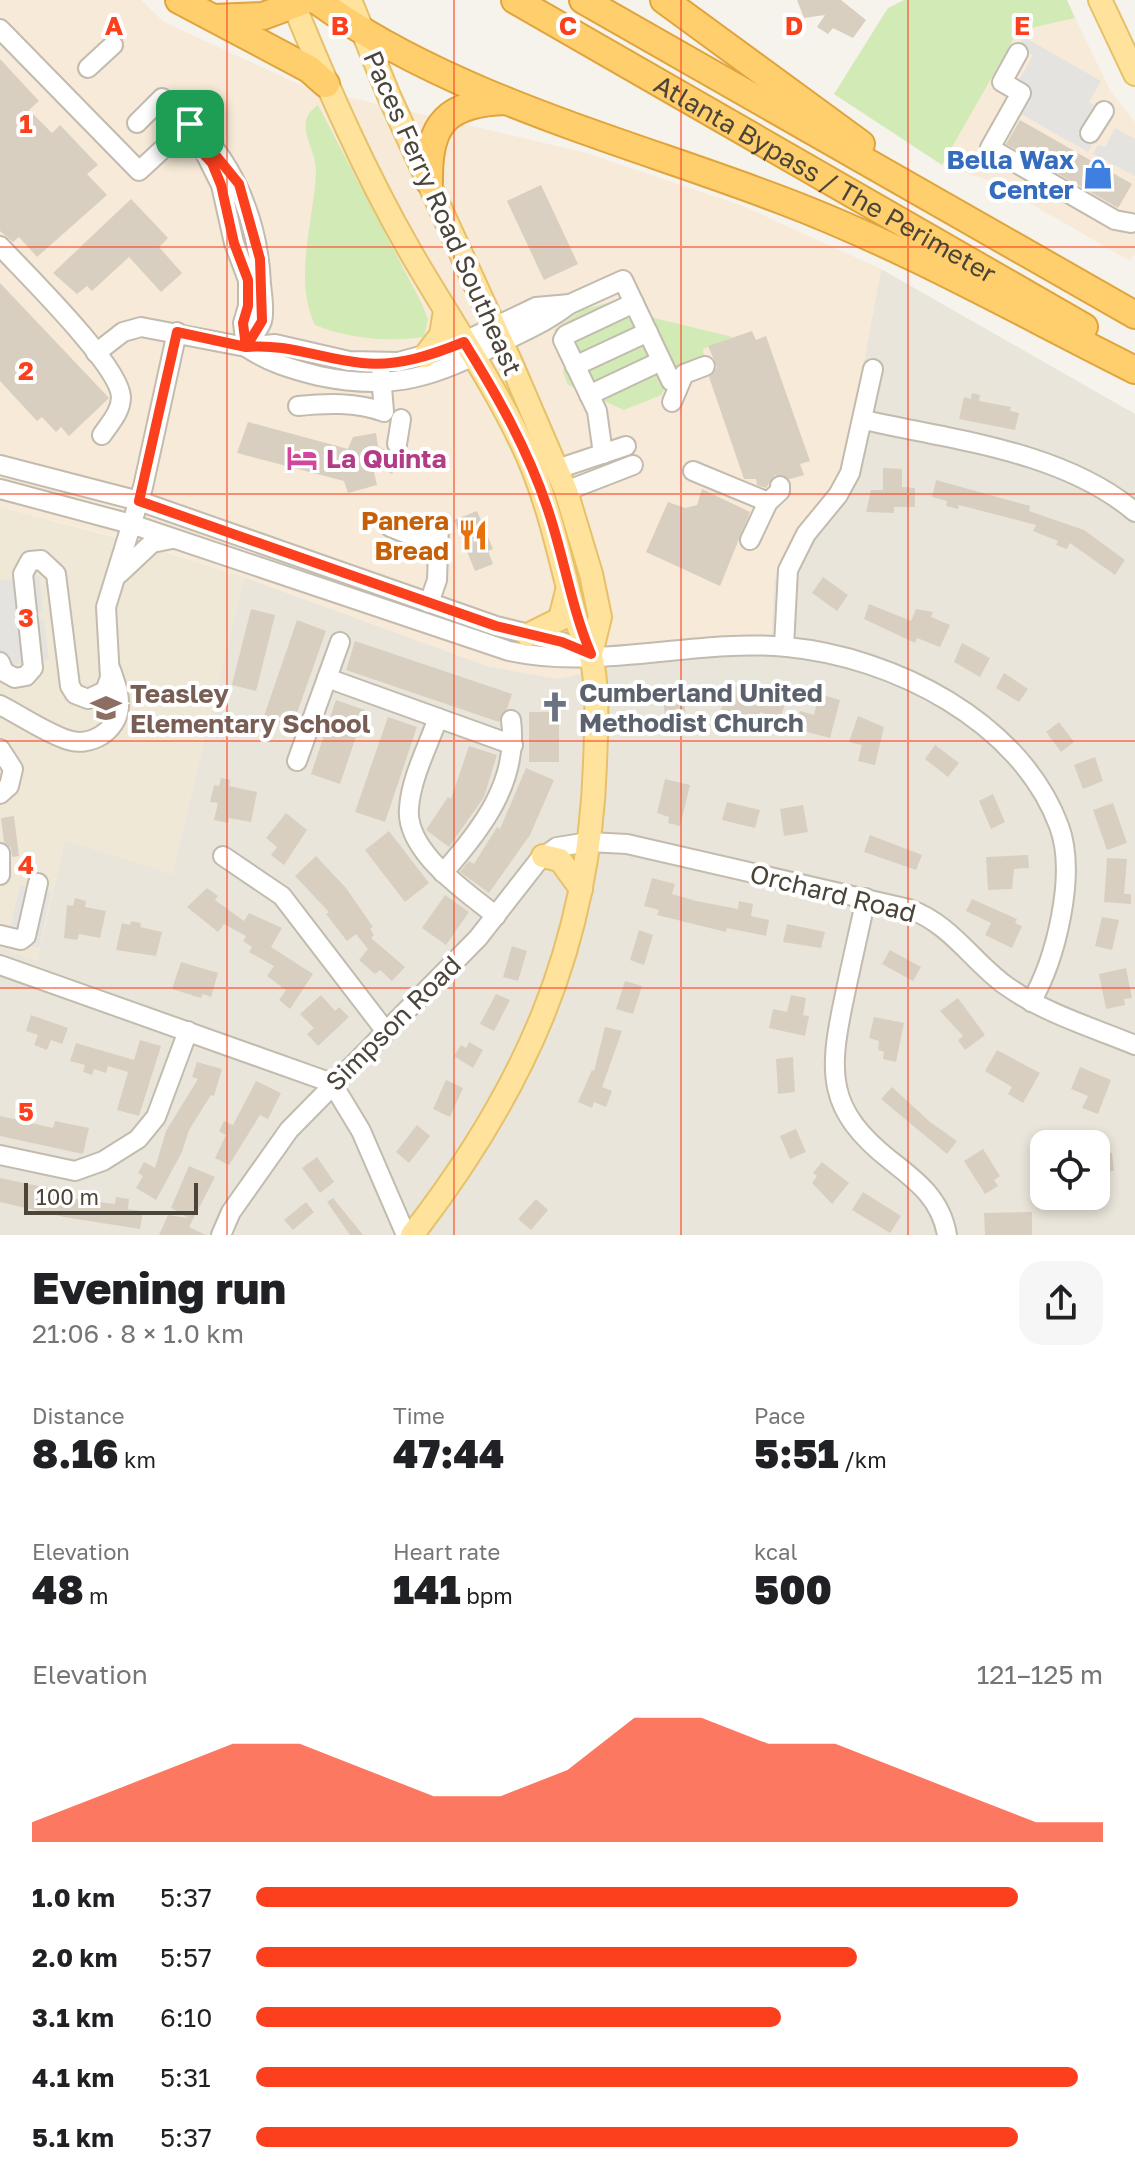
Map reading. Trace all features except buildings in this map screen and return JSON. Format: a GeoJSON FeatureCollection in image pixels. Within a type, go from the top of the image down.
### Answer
{"type":"FeatureCollection","features":[{"type":"Feature","properties":{"kind":"highway"},"geometry":{"type":"LineString","coordinates":[[179,0],[309,69],[326,84]]}},
{"type":"Feature","properties":{"kind":"highway","name":"Atlanta Bypass / The Perimeter"},"geometry":{"type":"LineString","coordinates":[[515,0],[1006,280],[1135,358]]}},
{"type":"Feature","properties":{"kind":"highway","name":"Atlanta Bypass / The Perimeter"},"geometry":{"type":"LineString","coordinates":[[583,0],[1135,315]]}},
{"type":"Feature","properties":{"kind":"highway"},"geometry":{"type":"LineString","coordinates":[[664,0],[806,101],[943,206]]}},
{"type":"Feature","properties":{"kind":"highway"},"geometry":{"type":"LineString","coordinates":[[214,18],[247,18],[302,2],[355,13],[507,101],[785,201],[866,236],[1135,370]]}},
{"type":"Feature","properties":{"kind":"highway"},"geometry":{"type":"LineString","coordinates":[[429,181],[432,143],[445,119],[462,106],[507,101]]}},
{"type":"Feature","properties":{"kind":"main road"},"geometry":{"type":"LineString","coordinates":[[1100,0],[1135,74]]}},
{"type":"Feature","properties":{"kind":"main road","name":"Paces Ferry Road Southeast"},"geometry":{"type":"LineString","coordinates":[[302,2],[326,84],[384,203],[528,457],[568,578],[576,621],[591,654]]}},
{"type":"Feature","properties":{"kind":"main road","name":"Paces Ferry Road Southeast"},"geometry":{"type":"LineString","coordinates":[[355,13],[566,491],[591,574],[600,617],[591,654],[596,751],[589,842],[581,889],[559,971],[513,1082],[470,1158],[409,1235]]}},
{"type":"Feature","properties":{"kind":"main road"},"geometry":{"type":"LineString","coordinates":[[425,356],[441,335],[445,311]]}},
{"type":"Feature","properties":{"kind":"main road"},"geometry":{"type":"LineString","coordinates":[[528,635],[560,619],[568,578]]}},
{"type":"Feature","properties":{"kind":"main road"},"geometry":{"type":"LineString","coordinates":[[543,856],[560,860],[581,889]]}},
{"type":"Feature","properties":{"kind":"street"},"geometry":{"type":"LineString","coordinates":[[0,29],[139,171],[186,128]]}},
{"type":"Feature","properties":{"kind":"street"},"geometry":{"type":"LineString","coordinates":[[88,68],[113,45]]}},
{"type":"Feature","properties":{"kind":"street"},"geometry":{"type":"LineString","coordinates":[[990,148],[1021,93],[1002,82],[1018,53]]}},
{"type":"Feature","properties":{"kind":"street"},"geometry":{"type":"LineString","coordinates":[[137,123],[162,98]]}},
{"type":"Feature","properties":{"kind":"street"},"geometry":{"type":"LineString","coordinates":[[1090,133],[1104,111]]}},
{"type":"Feature","properties":{"kind":"street"},"geometry":{"type":"LineString","coordinates":[[186,128],[239,184],[248,214],[260,259],[262,321],[246,347]]}},
{"type":"Feature","properties":{"kind":"street"},"geometry":{"type":"LineString","coordinates":[[186,128],[212,163],[248,280],[248,306],[243,323],[246,347],[271,364],[344,381],[382,384],[429,376],[498,334],[623,280],[671,381],[678,383]]}},
{"type":"Feature","properties":{"kind":"street"},"geometry":{"type":"LineString","coordinates":[[972,138],[1115,220],[1131,223]]}},
{"type":"Feature","properties":{"kind":"street"},"geometry":{"type":"LineString","coordinates":[[229,221],[248,214]]}},
{"type":"Feature","properties":{"kind":"street"},"geometry":{"type":"LineString","coordinates":[[0,246],[96,353],[120,386],[119,411],[102,435]]}},
{"type":"Feature","properties":{"kind":"street"},"geometry":{"type":"LineString","coordinates":[[603,454],[597,411],[563,340],[566,335],[634,303]]}},
{"type":"Feature","properties":{"kind":"street"},"geometry":{"type":"LineString","coordinates":[[96,353],[123,332],[141,327],[246,347],[275,344],[349,361],[380,364],[469,349]]}},
{"type":"Feature","properties":{"kind":"street"},"geometry":{"type":"LineString","coordinates":[[0,662],[4,672],[15,678],[26,676],[33,668],[23,574],[26,565],[34,560],[47,562],[56,574],[68,677],[75,694],[88,699],[105,691],[110,678],[104,619],[109,594],[139,501],[177,332]]}},
{"type":"Feature","properties":{"kind":"street"},"geometry":{"type":"LineString","coordinates":[[575,366],[648,332]]}},
{"type":"Feature","properties":{"kind":"street"},"geometry":{"type":"LineString","coordinates":[[589,395],[661,361]]}},
{"type":"Feature","properties":{"kind":"street"},"geometry":{"type":"LineString","coordinates":[[298,406],[368,406],[384,412],[380,364]]}},
{"type":"Feature","properties":{"kind":"street"},"geometry":{"type":"LineString","coordinates":[[672,402],[684,374],[705,366]]}},
{"type":"Feature","properties":{"kind":"street"},"geometry":{"type":"LineString","coordinates":[[784,646],[788,570],[806,534],[838,495],[850,473],[873,369]]}},
{"type":"Feature","properties":{"kind":"street"},"geometry":{"type":"LineString","coordinates":[[397,444],[401,419]]}},
{"type":"Feature","properties":{"kind":"street"},"geometry":{"type":"LineString","coordinates":[[864,420],[993,449],[1046,465],[1086,481],[1135,512]]}},
{"type":"Feature","properties":{"kind":"street"},"geometry":{"type":"LineString","coordinates":[[557,469],[626,446]]}},
{"type":"Feature","properties":{"kind":"street"},"geometry":{"type":"LineString","coordinates":[[0,465],[139,501],[429,603],[528,635],[562,642],[591,654]]}},
{"type":"Feature","properties":{"kind":"street"},"geometry":{"type":"LineString","coordinates":[[566,491],[633,465]]}},
{"type":"Feature","properties":{"kind":"street"},"geometry":{"type":"LineString","coordinates":[[693,471],[768,502]]}},
{"type":"Feature","properties":{"kind":"street"},"geometry":{"type":"LineString","coordinates":[[750,540],[768,502],[780,491],[780,486]]}},
{"type":"Feature","properties":{"kind":"street"},"geometry":{"type":"LineString","coordinates":[[0,489],[131,524],[491,646],[556,659],[591,654],[628,656],[726,647],[784,646],[847,658],[930,692],[986,729],[1032,777],[1059,826],[1066,873],[1049,957],[1031,1002]]}},
{"type":"Feature","properties":{"kind":"street"},"geometry":{"type":"LineString","coordinates":[[390,527],[410,535],[439,531],[437,580],[429,603]]}},
{"type":"Feature","properties":{"kind":"street"},"geometry":{"type":"LineString","coordinates":[[109,594],[119,573],[136,553],[152,543],[173,538]]}},
{"type":"Feature","properties":{"kind":"street"},"geometry":{"type":"LineString","coordinates":[[297,761],[340,642]]}},
{"type":"Feature","properties":{"kind":"street"},"geometry":{"type":"LineString","coordinates":[[0,705],[70,741],[85,742],[100,736],[112,725],[119,706],[107,656]]}},
{"type":"Feature","properties":{"kind":"street"},"geometry":{"type":"LineString","coordinates":[[327,678],[513,745]]}},
{"type":"Feature","properties":{"kind":"street"},"geometry":{"type":"LineString","coordinates":[[438,718],[408,812],[415,835],[443,873],[496,916]]}},
{"type":"Feature","properties":{"kind":"street"},"geometry":{"type":"LineString","coordinates":[[443,873],[492,808],[508,775],[513,745],[511,720]]}},
{"type":"Feature","properties":{"kind":"street"},"geometry":{"type":"LineString","coordinates":[[0,749],[13,769],[9,786],[0,794]]}},
{"type":"Feature","properties":{"kind":"street"},"geometry":{"type":"LineString","coordinates":[[543,856],[557,847],[589,842]]}},
{"type":"Feature","properties":{"kind":"street","name":"Orchard Road"},"geometry":{"type":"LineString","coordinates":[[589,842],[627,844],[909,909],[938,923],[995,978],[1031,1002],[1135,1045]]}},
{"type":"Feature","properties":{"kind":"street"},"geometry":{"type":"LineString","coordinates":[[0,853],[0,875]]}},
{"type":"Feature","properties":{"kind":"street"},"geometry":{"type":"LineString","coordinates":[[223,856],[282,896],[384,1029]]}},
{"type":"Feature","properties":{"kind":"street","name":"Simpson Road"},"geometry":{"type":"LineString","coordinates":[[221,1235],[231,1212],[262,1163],[332,1083],[496,916],[543,856]]}},
{"type":"Feature","properties":{"kind":"street"},"geometry":{"type":"LineString","coordinates":[[0,935],[21,940],[26,936],[38,883]]}},
{"type":"Feature","properties":{"kind":"street"},"geometry":{"type":"LineString","coordinates":[[866,898],[835,1041],[832,1065],[836,1091],[846,1116],[859,1134],[932,1196],[943,1216],[947,1235]]}},
{"type":"Feature","properties":{"kind":"street"},"geometry":{"type":"LineString","coordinates":[[0,965],[332,1083],[361,1131],[409,1235]]}},
{"type":"Feature","properties":{"kind":"street"},"geometry":{"type":"LineString","coordinates":[[0,1155],[75,1171],[103,1161],[138,1139],[156,1117],[188,1031]]}},
{"type":"Feature","properties":{"kind":"shaded area"},"geometry":{"type":"Polygon","coordinates":[[[0,0],[141,0],[164,22],[305,87],[583,152],[743,206],[881,269],[844,468],[825,499],[803,521],[774,580],[771,637],[557,679],[490,667],[244,577],[140,543],[0,507],[0,0]]]}},
{"type":"Feature","properties":{"kind":"shaded area"},"geometry":{"type":"Polygon","coordinates":[[[1075,18],[1111,92],[1135,122],[1135,254],[1130,261],[993,182],[942,165],[1018,31],[1075,18]]]}},
{"type":"Feature","properties":{"kind":"shaded area"},"geometry":{"type":"Polygon","coordinates":[[[1024,37],[1101,81],[1089,102],[1094,105],[1078,133],[1093,142],[1088,152],[1016,111],[1016,85],[1033,55],[1018,47],[1024,37]]]}},
{"type":"Feature","properties":{"kind":"shaded area"},"geometry":{"type":"Polygon","coordinates":[[[1115,128],[1135,139],[1135,176],[1093,154],[1098,145],[1105,147],[1115,128]]]}},
{"type":"Feature","properties":{"kind":"shaded area"},"geometry":{"type":"Polygon","coordinates":[[[881,269],[1135,414],[1135,1235],[0,1235],[0,947],[37,960],[65,840],[172,873],[244,577],[490,667],[771,637],[774,580],[803,521],[825,499],[844,468],[881,269]]]}},
{"type":"Feature","properties":{"kind":"shaded area","name":"Teasley Elementary School"},"geometry":{"type":"Polygon","coordinates":[[[0,507],[140,544],[244,577],[172,874],[65,840],[37,960],[0,947],[0,507]]]}},
{"type":"Feature","properties":{"kind":"shaded area"},"geometry":{"type":"Polygon","coordinates":[[[39,576],[43,612],[34,614],[36,619],[44,619],[49,660],[0,666],[0,580],[39,576]]]}},
{"type":"Feature","properties":{"kind":"shaded area"},"geometry":{"type":"Polygon","coordinates":[[[20,886],[51,892],[39,948],[29,945],[20,928],[11,926],[20,886]]]}},
{"type":"Feature","properties":{"kind":"green space"},"geometry":{"type":"Polygon","coordinates":[[[904,0],[1067,0],[1075,18],[1018,31],[942,165],[834,94],[888,8],[904,0]]]}},
{"type":"Feature","properties":{"kind":"green space"},"geometry":{"type":"Polygon","coordinates":[[[318,105],[421,302],[428,319],[424,337],[369,338],[315,325],[309,307],[305,269],[316,172],[306,120],[318,105]]]}},
{"type":"Feature","properties":{"kind":"green space"},"geometry":{"type":"Polygon","coordinates":[[[614,301],[658,319],[733,337],[703,349],[704,358],[671,378],[661,395],[624,410],[568,385],[563,372],[565,357],[554,330],[582,310],[614,301]]]}},
{"type":"Feature","properties":{"kind":"place","name":"Bella Wax Center"},"geometry":{"type":"Point","coordinates":[1098,174]}},
{"type":"Feature","properties":{"kind":"place","name":"La Quinta"},"geometry":{"type":"Point","coordinates":[302,458]}},
{"type":"Feature","properties":{"kind":"place","name":"Panera Bread"},"geometry":{"type":"Point","coordinates":[473,535]}},
{"type":"Feature","properties":{"kind":"place","name":"Cumberland United Methodist Church"},"geometry":{"type":"Point","coordinates":[555,707]}},
{"type":"Feature","properties":{"kind":"place","name":"Teasley Elementary School"},"geometry":{"type":"Point","coordinates":[106,708]}},
{"type":"Feature","properties":{"kind":"route"},"geometry":{"type":"LineString","coordinates":[[190,124],[182,131],[212,163],[221,185],[234,243],[248,280],[248,306],[243,323],[246,347],[177,332],[139,501],[496,626],[562,642],[591,654],[576,621],[561,550],[528,457],[464,342],[409,360],[380,364],[349,361],[275,344],[246,347],[262,321],[260,259],[239,184],[190,124]]}}]}
